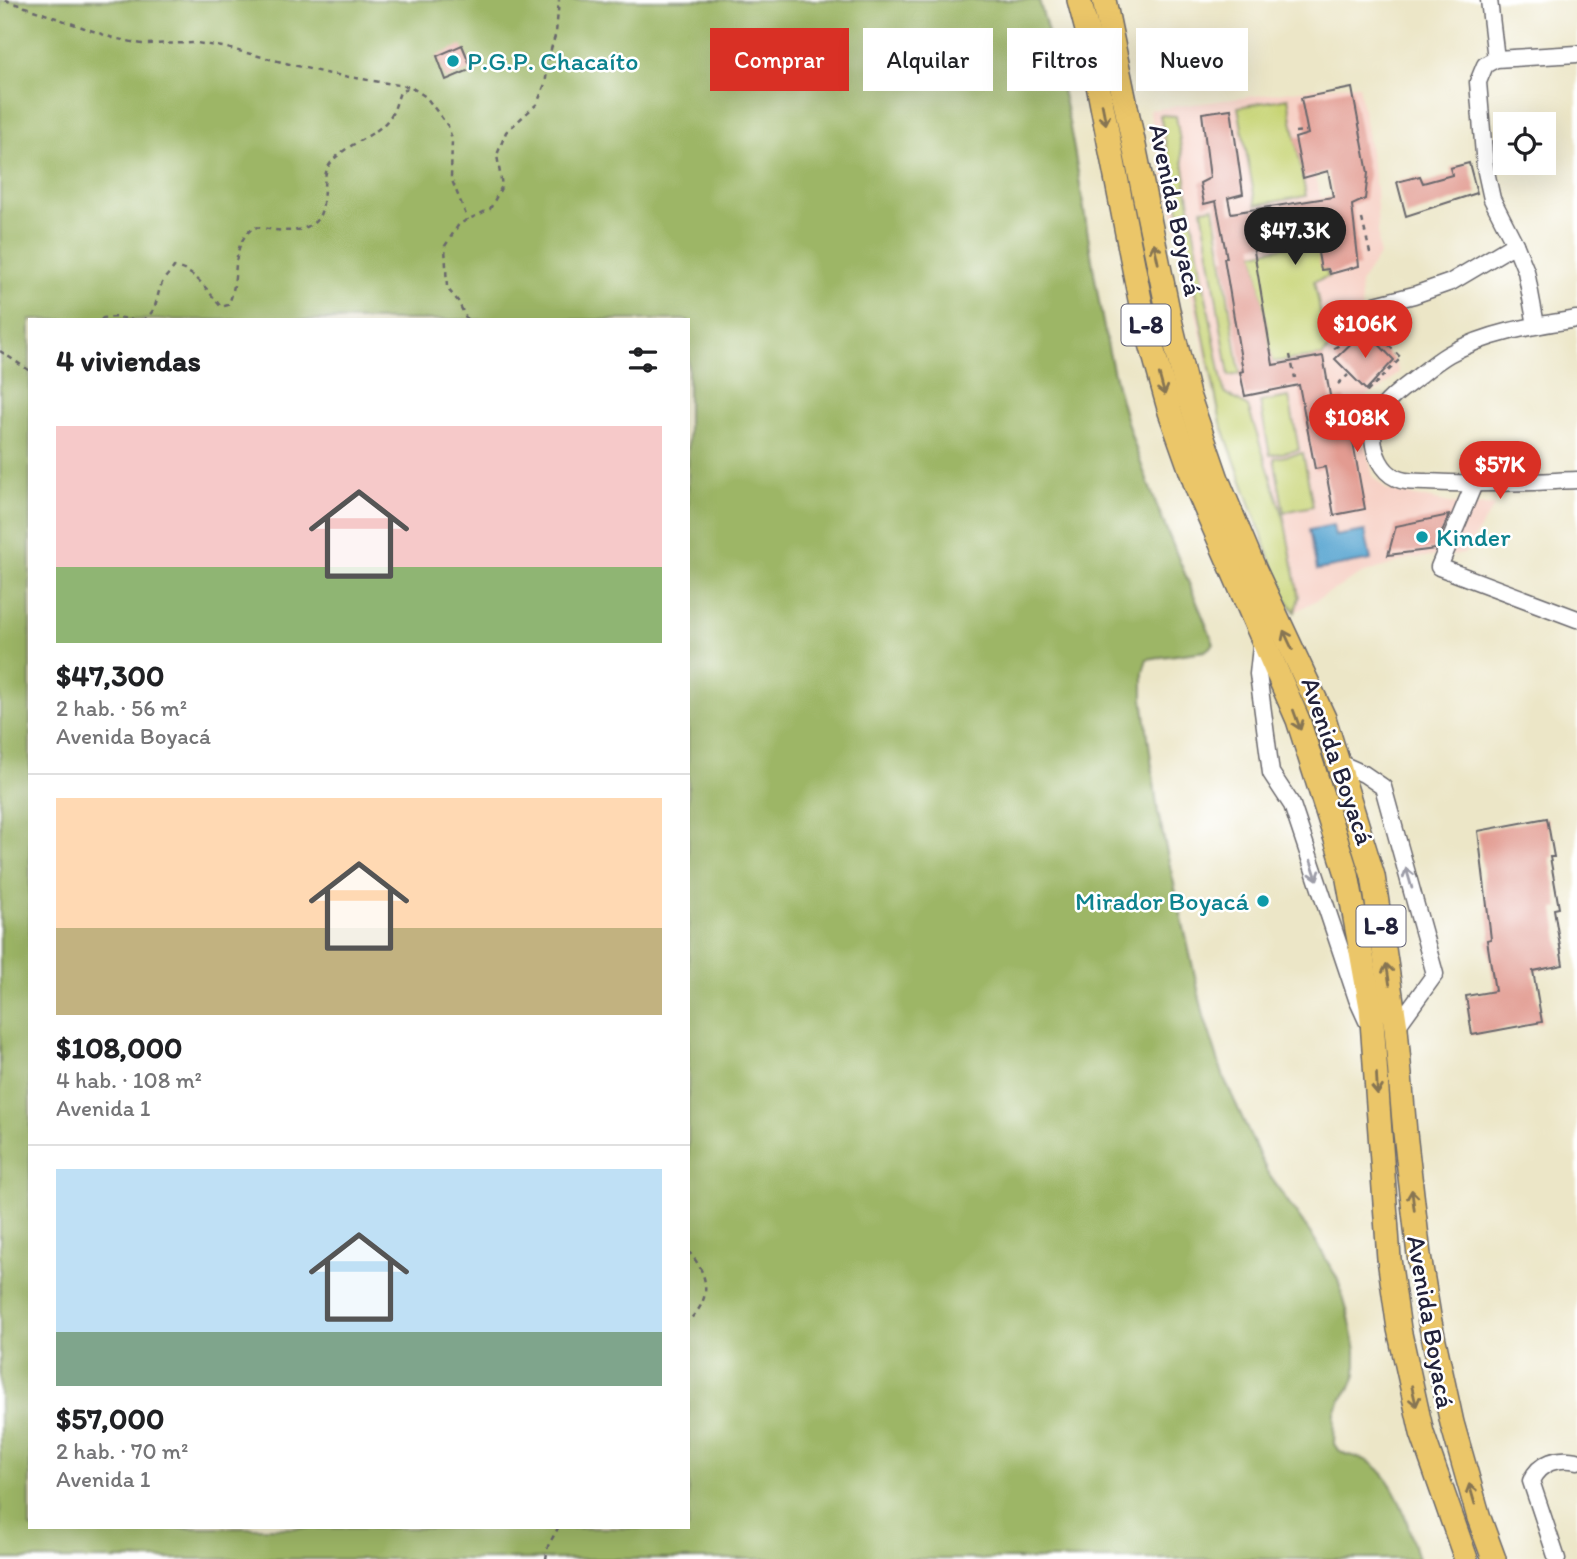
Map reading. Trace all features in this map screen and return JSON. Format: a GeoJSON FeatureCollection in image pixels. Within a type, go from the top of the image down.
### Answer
{"type":"FeatureCollection","features":[{"type":"Feature","properties":{"kind":"highway","name":"Avenida Boyacá"},"geometry":{"type":"LineString","coordinates":[[1079,0],[1143,315],[1170,411],[1198,491],[1298,720],[1347,874],[1371,1007],[1389,1259],[1399,1329],[1422,1433],[1466,1559]]}},
{"type":"Feature","properties":{"kind":"highway","name":"Avenida Boyacá"},"geometry":{"type":"LineString","coordinates":[[1104,0],[1188,395],[1217,480],[1254,568],[1324,718],[1373,876],[1396,1028],[1410,1174],[1430,1322],[1452,1423],[1479,1518],[1494,1559]]}},
{"type":"Feature","properties":{"kind":"street"},"geometry":{"type":"LineString","coordinates":[[1489,0],[1496,59]]}},
{"type":"Feature","properties":{"kind":"street"},"geometry":{"type":"LineString","coordinates":[[1536,325],[1526,271],[1492,199],[1485,166],[1478,82],[1485,65],[1496,59],[1577,54]]}},
{"type":"Feature","properties":{"kind":"street"},"geometry":{"type":"LineString","coordinates":[[1375,305],[1451,282],[1515,244]]}},
{"type":"Feature","properties":{"kind":"street"},"geometry":{"type":"LineString","coordinates":[[1577,319],[1507,331],[1446,356],[1399,391],[1381,409],[1375,420],[1373,433],[1378,458],[1386,471],[1395,478],[1406,481],[1475,484],[1577,480]]}},
{"type":"Feature","properties":{"kind":"street"},"geometry":{"type":"LineString","coordinates":[[1475,484],[1439,567],[1577,619]]}},
{"type":"Feature","properties":{"kind":"street"},"geometry":{"type":"LineString","coordinates":[[1262,634],[1258,674],[1271,773],[1292,805],[1357,999],[1374,1038]]}},
{"type":"Feature","properties":{"kind":"street"},"geometry":{"type":"LineString","coordinates":[[1337,762],[1364,774],[1383,787],[1435,974],[1396,1028]]}},
{"type":"Feature","properties":{"kind":"street"},"geometry":{"type":"LineString","coordinates":[[1557,1559],[1531,1480],[1535,1471],[1552,1461],[1577,1461]]}},
{"type":"Feature","properties":{"kind":"path"},"geometry":{"type":"LineString","coordinates":[[5,0],[123,40],[142,44],[197,43],[223,47],[325,73],[411,87],[426,97],[447,127],[452,139],[451,178],[468,220]]}},
{"type":"Feature","properties":{"kind":"path"},"geometry":{"type":"LineString","coordinates":[[466,318],[458,301],[447,288],[445,246],[458,224],[490,209],[502,186],[497,155],[506,132],[537,104],[545,84],[556,33],[559,0]]}},
{"type":"Feature","properties":{"kind":"path"},"geometry":{"type":"LineString","coordinates":[[147,318],[156,306],[162,282],[174,267],[195,276],[221,307],[228,305],[234,294],[237,252],[243,236],[254,227],[298,232],[315,223],[321,215],[328,165],[341,153],[382,126],[391,116],[400,92],[411,87]]}},
{"type":"Feature","properties":{"kind":"path"},"geometry":{"type":"LineString","coordinates":[[1294,132],[1306,131]]}},
{"type":"Feature","properties":{"kind":"path"},"geometry":{"type":"LineString","coordinates":[[1362,219],[1371,257]]}},
{"type":"Feature","properties":{"kind":"path"},"geometry":{"type":"LineString","coordinates":[[103,318],[122,318]]}},
{"type":"Feature","properties":{"kind":"path"},"geometry":{"type":"LineString","coordinates":[[1367,392],[1401,358],[1376,332]]}},
{"type":"Feature","properties":{"kind":"path"},"geometry":{"type":"LineString","coordinates":[[1334,348],[1350,339]]}},
{"type":"Feature","properties":{"kind":"path"},"geometry":{"type":"LineString","coordinates":[[0,351],[28,371]]}},
{"type":"Feature","properties":{"kind":"path"},"geometry":{"type":"LineString","coordinates":[[1290,355],[1295,378]]}},
{"type":"Feature","properties":{"kind":"path"},"geometry":{"type":"LineString","coordinates":[[1338,384],[1348,375]]}},
{"type":"Feature","properties":{"kind":"path"},"geometry":{"type":"LineString","coordinates":[[690,1253],[699,1264],[706,1280],[703,1301],[690,1318]]}},
{"type":"Feature","properties":{"kind":"path"},"geometry":{"type":"LineString","coordinates":[[546,1559],[548,1546],[557,1529]]}},
{"type":"Feature","properties":{"kind":"shaded area"},"geometry":{"type":"Polygon","coordinates":[[[1359,85],[1376,189],[1379,255],[1360,284],[1362,318],[1365,330],[1394,360],[1399,372],[1381,389],[1361,399],[1363,428],[1373,477],[1387,490],[1464,506],[1495,505],[1464,554],[1411,558],[1362,574],[1295,612],[1283,595],[1221,423],[1149,110],[1330,86],[1359,85]],[[1328,172],[1315,175],[1321,198],[1253,210],[1311,235],[1314,248],[1340,195],[1333,197],[1328,172]]]}},
{"type":"Feature","properties":{"kind":"green space"},"geometry":{"type":"Polygon","coordinates":[[[0,0],[1039,0],[1046,28],[1007,28],[1007,91],[1062,91],[1099,302],[1126,419],[1148,484],[1214,644],[1205,651],[1147,659],[1143,672],[1143,698],[1158,813],[1204,1016],[1224,1078],[1267,1172],[1315,1240],[1338,1280],[1356,1350],[1356,1375],[1335,1412],[1334,1444],[1342,1452],[1371,1463],[1381,1472],[1396,1494],[1418,1559],[0,1559],[0,0]]]}},
{"type":"Feature","properties":{"kind":"green space"},"geometry":{"type":"Polygon","coordinates":[[[1288,98],[1306,196],[1256,205],[1238,107],[1288,98]]]}},
{"type":"Feature","properties":{"kind":"green space"},"geometry":{"type":"Polygon","coordinates":[[[1160,115],[1176,116],[1194,232],[1224,392],[1248,407],[1284,518],[1299,597],[1295,612],[1283,594],[1221,423],[1160,115]]]}},
{"type":"Feature","properties":{"kind":"green space"},"geometry":{"type":"Polygon","coordinates":[[[1214,207],[1240,374],[1229,376],[1202,209],[1214,207]]]}},
{"type":"Feature","properties":{"kind":"green space"},"geometry":{"type":"Polygon","coordinates":[[[1319,239],[1328,277],[1314,281],[1324,329],[1331,345],[1323,356],[1272,362],[1254,253],[1319,239]]]}},
{"type":"Feature","properties":{"kind":"green space"},"geometry":{"type":"Polygon","coordinates":[[[1289,397],[1299,450],[1270,455],[1260,402],[1289,397]]]}},
{"type":"Feature","properties":{"kind":"green space"},"geometry":{"type":"Polygon","coordinates":[[[1303,453],[1313,506],[1284,512],[1274,458],[1303,453]]]}},
{"type":"Feature","properties":{"kind":"water"},"geometry":{"type":"Polygon","coordinates":[[[1333,525],[1335,536],[1365,531],[1371,560],[1317,570],[1309,530],[1333,525]]]}},
{"type":"Feature","properties":{"kind":"building","name":"P.G.P. Chacaíto"},"geometry":{"type":"Polygon","coordinates":[[[462,45],[472,69],[446,80],[437,56],[462,45]]]}},
{"type":"Feature","properties":{"kind":"building"},"geometry":{"type":"Polygon","coordinates":[[[1352,88],[1368,173],[1365,199],[1352,205],[1359,266],[1330,274],[1328,269],[1321,270],[1317,247],[1314,248],[1311,235],[1253,245],[1273,365],[1323,356],[1331,401],[1345,398],[1365,509],[1334,515],[1325,467],[1315,469],[1299,385],[1245,396],[1224,258],[1227,258],[1216,201],[1204,204],[1200,183],[1210,178],[1202,113],[1231,109],[1243,194],[1228,198],[1231,213],[1333,197],[1328,171],[1303,178],[1295,138],[1308,134],[1301,98],[1352,88]]]}},
{"type":"Feature","properties":{"kind":"building"},"geometry":{"type":"Polygon","coordinates":[[[1469,163],[1477,193],[1406,216],[1397,182],[1420,176],[1423,183],[1452,175],[1450,168],[1469,163]]]}},
{"type":"Feature","properties":{"kind":"building"},"geometry":{"type":"Polygon","coordinates":[[[1365,330],[1394,360],[1366,390],[1335,359],[1365,330]]]}},
{"type":"Feature","properties":{"kind":"building","name":"Kinder"},"geometry":{"type":"Polygon","coordinates":[[[1449,515],[1435,549],[1388,555],[1396,526],[1449,515]]]}},
{"type":"Feature","properties":{"kind":"building"},"geometry":{"type":"Polygon","coordinates":[[[1547,818],[1554,857],[1550,857],[1559,908],[1554,909],[1563,965],[1533,971],[1542,1022],[1472,1035],[1466,996],[1495,991],[1487,940],[1491,939],[1478,831],[1547,818]]]}},
{"type":"Feature","properties":{"kind":"place","name":"P.G.P. Chacaíto"},"geometry":{"type":"Point","coordinates":[453,61]}},
{"type":"Feature","properties":{"kind":"place","name":"Kinder"},"geometry":{"type":"Point","coordinates":[1422,537]}},
{"type":"Feature","properties":{"kind":"place","name":"Mirador Boyacá"},"geometry":{"type":"Point","coordinates":[1263,901]}}]}
